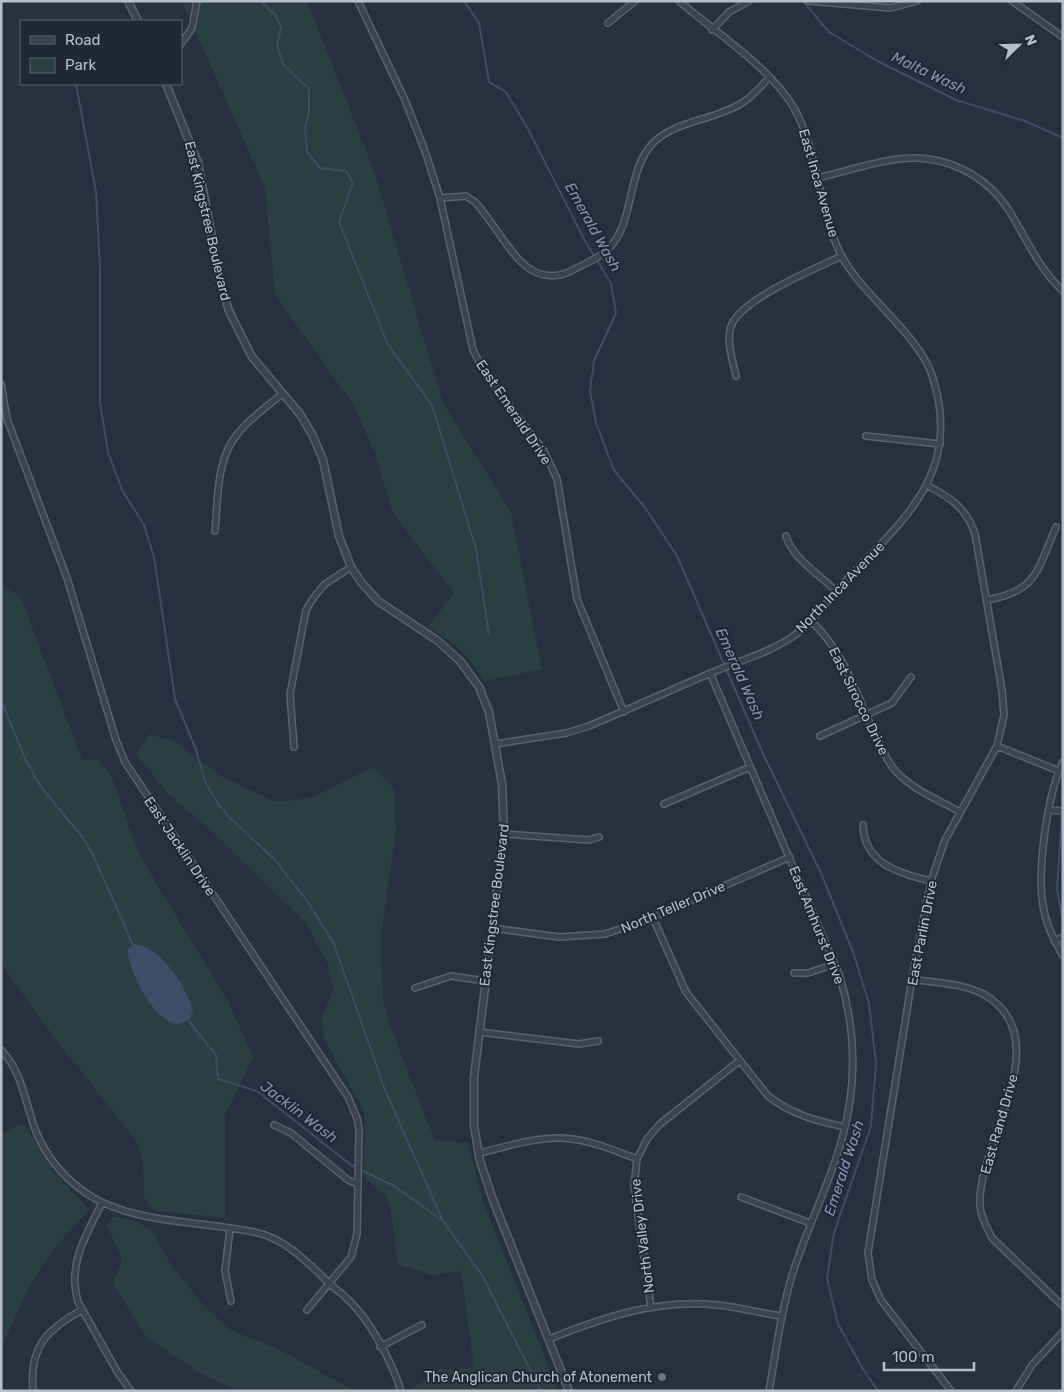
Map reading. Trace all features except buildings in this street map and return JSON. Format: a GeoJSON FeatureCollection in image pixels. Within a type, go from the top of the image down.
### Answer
{"type":"FeatureCollection","features":[{"type":"Feature","properties":{"kind":"street"},"geometry":{"type":"LineString","coordinates":[[128,1],[138,20]]}},
{"type":"Feature","properties":{"kind":"street"},"geometry":{"type":"LineString","coordinates":[[182,43],[192,28],[197,1]]}},
{"type":"Feature","properties":{"kind":"street","name":"East Emerald Drive"},"geometry":{"type":"LineString","coordinates":[[358,1],[426,151],[440,198],[473,350],[486,375],[544,451],[557,480],[577,599],[624,712]]}},
{"type":"Feature","properties":{"kind":"street"},"geometry":{"type":"LineString","coordinates":[[608,23],[635,1]]}},
{"type":"Feature","properties":{"kind":"street","name":"East Inca Avenue"},"geometry":{"type":"LineString","coordinates":[[679,1],[770,77],[786,95],[800,118],[810,147],[830,229],[842,256],[859,281],[917,349],[930,372],[941,417],[940,444]]}},
{"type":"Feature","properties":{"kind":"street"},"geometry":{"type":"LineString","coordinates":[[712,30],[729,12],[749,1]]}},
{"type":"Feature","properties":{"kind":"street"},"geometry":{"type":"LineString","coordinates":[[808,1],[891,8],[917,1]]}},
{"type":"Feature","properties":{"kind":"street"},"geometry":{"type":"LineString","coordinates":[[1012,1],[1063,37]]}},
{"type":"Feature","properties":{"kind":"street"},"geometry":{"type":"LineString","coordinates":[[440,198],[466,196],[475,202],[526,266],[542,274],[556,277],[564,275],[605,253],[611,246],[617,237],[644,156],[655,142],[673,129],[742,103],[770,77]]}},
{"type":"Feature","properties":{"kind":"street","name":"East Kingstree Boulevard"},"geometry":{"type":"LineString","coordinates":[[166,85],[195,153],[220,280],[229,311],[252,357],[306,423],[320,450],[339,536],[352,567],[361,582],[378,601],[438,640],[466,668],[486,703],[495,744],[503,797],[504,834],[479,1032],[473,1094],[474,1126],[479,1153],[493,1200],[569,1391]]}},
{"type":"Feature","properties":{"kind":"street"},"geometry":{"type":"LineString","coordinates":[[817,178],[900,159],[933,161],[973,174],[1005,204],[1039,264],[1063,292]]}},
{"type":"Feature","properties":{"kind":"street"},"geometry":{"type":"LineString","coordinates":[[736,376],[730,335],[732,325],[738,315],[754,302],[798,277],[842,256]]}},
{"type":"Feature","properties":{"kind":"street","name":"East Jacklin Drive"},"geometry":{"type":"LineString","coordinates":[[1,384],[7,419],[67,578],[118,749],[135,779],[350,1103],[359,1129],[357,1234],[351,1257],[307,1310]]}},
{"type":"Feature","properties":{"kind":"street"},"geometry":{"type":"LineString","coordinates":[[215,531],[221,473],[229,447],[239,432],[282,394]]}},
{"type":"Feature","properties":{"kind":"street"},"geometry":{"type":"LineString","coordinates":[[866,436],[940,444]]}},
{"type":"Feature","properties":{"kind":"street","name":"North Inca Avenue"},"geometry":{"type":"LineString","coordinates":[[495,744],[566,733],[624,712],[792,637],[909,515],[928,486],[940,444]]}},
{"type":"Feature","properties":{"kind":"street","name":"East Parlin Drive"},"geometry":{"type":"LineString","coordinates":[[928,486],[948,496],[972,523],[987,600],[1004,715],[997,746],[945,840],[931,880],[912,979],[870,1237],[869,1269],[881,1300],[943,1383],[952,1391]]}},
{"type":"Feature","properties":{"kind":"street"},"geometry":{"type":"LineString","coordinates":[[987,600],[1012,594],[1028,584],[1056,527]]}},
{"type":"Feature","properties":{"kind":"street"},"geometry":{"type":"LineString","coordinates":[[786,536],[791,548],[797,555],[836,591]]}},
{"type":"Feature","properties":{"kind":"street"},"geometry":{"type":"LineString","coordinates":[[294,748],[290,694],[306,610],[314,596],[325,584],[352,567]]}},
{"type":"Feature","properties":{"kind":"street","name":"East Sirocco Drive"},"geometry":{"type":"LineString","coordinates":[[810,620],[826,634],[836,648],[887,759],[900,776],[915,787],[960,812]]}},
{"type":"Feature","properties":{"kind":"street","name":"East Amhurst Drive"},"geometry":{"type":"LineString","coordinates":[[710,673],[835,964],[847,1004],[853,1050],[852,1088],[842,1140],[791,1278],[782,1316],[769,1391]]}},
{"type":"Feature","properties":{"kind":"street"},"geometry":{"type":"LineString","coordinates":[[820,736],[892,702],[911,677]]}},
{"type":"Feature","properties":{"kind":"street"},"geometry":{"type":"LineString","coordinates":[[997,746],[1058,771]]}},
{"type":"Feature","properties":{"kind":"street"},"geometry":{"type":"LineString","coordinates":[[1063,762],[1058,771],[1049,810],[1042,890],[1046,921],[1063,956]]}},
{"type":"Feature","properties":{"kind":"street"},"geometry":{"type":"LineString","coordinates":[[664,804],[750,767]]}},
{"type":"Feature","properties":{"kind":"street"},"geometry":{"type":"LineString","coordinates":[[1049,810],[1063,811]]}},
{"type":"Feature","properties":{"kind":"street"},"geometry":{"type":"LineString","coordinates":[[863,826],[869,850],[879,862],[892,870],[931,880]]}},
{"type":"Feature","properties":{"kind":"street"},"geometry":{"type":"LineString","coordinates":[[504,834],[589,840],[599,837]]}},
{"type":"Feature","properties":{"kind":"street","name":"North Teller Drive"},"geometry":{"type":"LineString","coordinates":[[492,928],[559,937],[588,936],[620,930],[652,918],[790,857]]}},
{"type":"Feature","properties":{"kind":"street"},"geometry":{"type":"LineString","coordinates":[[652,918],[686,992],[763,1092],[779,1105],[803,1116],[845,1126]]}},
{"type":"Feature","properties":{"kind":"street"},"geometry":{"type":"LineString","coordinates":[[1054,940],[1063,937]]}},
{"type":"Feature","properties":{"kind":"street"},"geometry":{"type":"LineString","coordinates":[[794,973],[808,973],[835,964]]}},
{"type":"Feature","properties":{"kind":"street"},"geometry":{"type":"LineString","coordinates":[[414,988],[451,976],[485,980]]}},
{"type":"Feature","properties":{"kind":"street","name":"East Rand Drive"},"geometry":{"type":"LineString","coordinates":[[912,979],[971,989],[983,995],[1001,1011],[1014,1033],[1017,1046],[1015,1068],[984,1180],[980,1206],[985,1225],[992,1238],[1063,1306]]}},
{"type":"Feature","properties":{"kind":"street"},"geometry":{"type":"LineString","coordinates":[[479,1032],[579,1044],[598,1041]]}},
{"type":"Feature","properties":{"kind":"street"},"geometry":{"type":"LineString","coordinates":[[1,1050],[16,1069],[35,1128],[45,1150],[69,1180],[102,1203],[143,1215],[255,1232],[282,1243],[302,1257],[356,1308],[380,1347],[401,1391]]}},
{"type":"Feature","properties":{"kind":"street","name":"North Valley Drive"},"geometry":{"type":"LineString","coordinates":[[651,1307],[634,1187],[637,1159],[647,1139],[660,1124],[739,1061]]}},
{"type":"Feature","properties":{"kind":"street"},"geometry":{"type":"LineString","coordinates":[[274,1125],[291,1133],[348,1180],[358,1184]]}},
{"type":"Feature","properties":{"kind":"street"},"geometry":{"type":"LineString","coordinates":[[479,1153],[542,1140],[562,1138],[581,1141],[637,1159]]}},
{"type":"Feature","properties":{"kind":"street"},"geometry":{"type":"LineString","coordinates":[[741,1196],[810,1223]]}},
{"type":"Feature","properties":{"kind":"street"},"geometry":{"type":"LineString","coordinates":[[102,1203],[81,1246],[75,1264],[75,1293],[82,1310],[118,1373],[131,1391]]}},
{"type":"Feature","properties":{"kind":"street"},"geometry":{"type":"LineString","coordinates":[[230,1229],[225,1271],[231,1301]]}},
{"type":"Feature","properties":{"kind":"street"},"geometry":{"type":"LineString","coordinates":[[549,1339],[605,1318],[651,1307],[681,1304],[717,1305],[782,1316]]}},
{"type":"Feature","properties":{"kind":"street"},"geometry":{"type":"LineString","coordinates":[[33,1391],[32,1371],[41,1342],[53,1327],[82,1310]]}},
{"type":"Feature","properties":{"kind":"street"},"geometry":{"type":"LineString","coordinates":[[380,1347],[422,1325]]}},
{"type":"Feature","properties":{"kind":"street"},"geometry":{"type":"LineString","coordinates":[[1016,1391],[1032,1365],[1063,1332]]}},
{"type":"Feature","properties":{"kind":"green space"},"geometry":{"type":"Polygon","coordinates":[[[182,1],[307,1],[374,171],[443,403],[511,512],[542,669],[485,681],[460,650],[428,627],[454,593],[392,512],[377,458],[354,406],[275,295],[265,188],[182,1]]]}},
{"type":"Feature","properties":{"kind":"green space"},"geometry":{"type":"Polygon","coordinates":[[[1,582],[21,598],[82,759],[98,760],[111,775],[139,854],[230,1005],[253,1057],[225,1116],[225,1218],[156,1211],[144,1198],[143,1163],[136,1141],[69,1058],[1,964],[1,582]]]}},
{"type":"Feature","properties":{"kind":"green space"},"geometry":{"type":"Polygon","coordinates":[[[150,734],[174,741],[219,775],[276,802],[310,798],[373,767],[394,788],[396,831],[381,936],[383,1000],[390,1026],[435,1140],[468,1143],[483,1202],[558,1391],[409,1391],[439,1370],[474,1367],[461,1271],[431,1275],[398,1264],[390,1206],[386,1195],[364,1178],[365,1114],[324,1039],[321,1020],[333,991],[328,964],[305,922],[216,835],[167,793],[136,754],[150,734]]]}},
{"type":"Feature","properties":{"kind":"green space"},"geometry":{"type":"Polygon","coordinates":[[[20,1124],[26,1126],[52,1170],[89,1210],[53,1250],[26,1293],[1,1349],[1,1134],[20,1124]]]}},
{"type":"Feature","properties":{"kind":"green space"},"geometry":{"type":"Polygon","coordinates":[[[112,1217],[138,1221],[154,1234],[171,1265],[206,1308],[230,1330],[278,1349],[355,1391],[238,1391],[197,1371],[146,1337],[113,1284],[122,1260],[107,1225],[112,1217]]]}},
{"type":"Feature","properties":{"kind":"water"},"geometry":{"type":"Polygon","coordinates":[[[133,944],[144,946],[163,959],[171,969],[184,990],[193,1010],[189,1020],[179,1024],[172,1023],[162,1017],[148,1001],[129,960],[127,951],[133,944]]]}},
{"type":"Feature","properties":{"kind":"waterway"},"geometry":{"type":"LineString","coordinates":[[261,1],[276,16],[281,28],[277,45],[283,64],[309,89],[309,113],[305,127],[307,152],[320,168],[346,171],[353,183],[339,222],[388,345],[432,405],[476,549],[489,635]]}},
{"type":"Feature","properties":{"kind":"waterway","name":"Emerald Wash"},"geometry":{"type":"LineString","coordinates":[[464,1],[479,23],[489,82],[506,92],[528,129],[585,241],[611,283],[616,313],[594,361],[590,391],[596,423],[614,470],[646,509],[677,556],[764,756],[821,873],[853,952],[869,1003],[876,1063],[871,1126],[834,1233],[827,1278],[838,1324],[863,1369],[878,1391]]}},
{"type":"Feature","properties":{"kind":"waterway","name":"Malta Wash"},"geometry":{"type":"LineString","coordinates":[[803,1],[829,32],[879,62],[956,100],[1025,121],[1063,138]]}},
{"type":"Feature","properties":{"kind":"waterway"},"geometry":{"type":"LineString","coordinates":[[76,85],[96,192],[100,269],[100,402],[108,452],[122,490],[144,525],[154,557],[175,699],[195,747],[206,784],[218,804],[230,818],[275,860],[308,902],[334,944],[385,1090],[443,1221]]}},
{"type":"Feature","properties":{"kind":"waterway","name":"Jacklin Wash"},"geometry":{"type":"LineString","coordinates":[[1,700],[26,761],[41,787],[83,838],[94,857],[133,945]]}},
{"type":"Feature","properties":{"kind":"waterway","name":"Malta Wash"},"geometry":{"type":"LineString","coordinates":[[1062,812],[1057,890],[1063,921]]}},
{"type":"Feature","properties":{"kind":"waterway","name":"Jacklin Wash"},"geometry":{"type":"LineString","coordinates":[[187,1019],[216,1055],[218,1079],[257,1091],[351,1165],[396,1187],[443,1221],[482,1275],[541,1391]]}},
{"type":"Feature","properties":{"kind":"place","name":"The Anglican Church of Atonement"},"geometry":{"type":"Point","coordinates":[662,1377]}}]}
